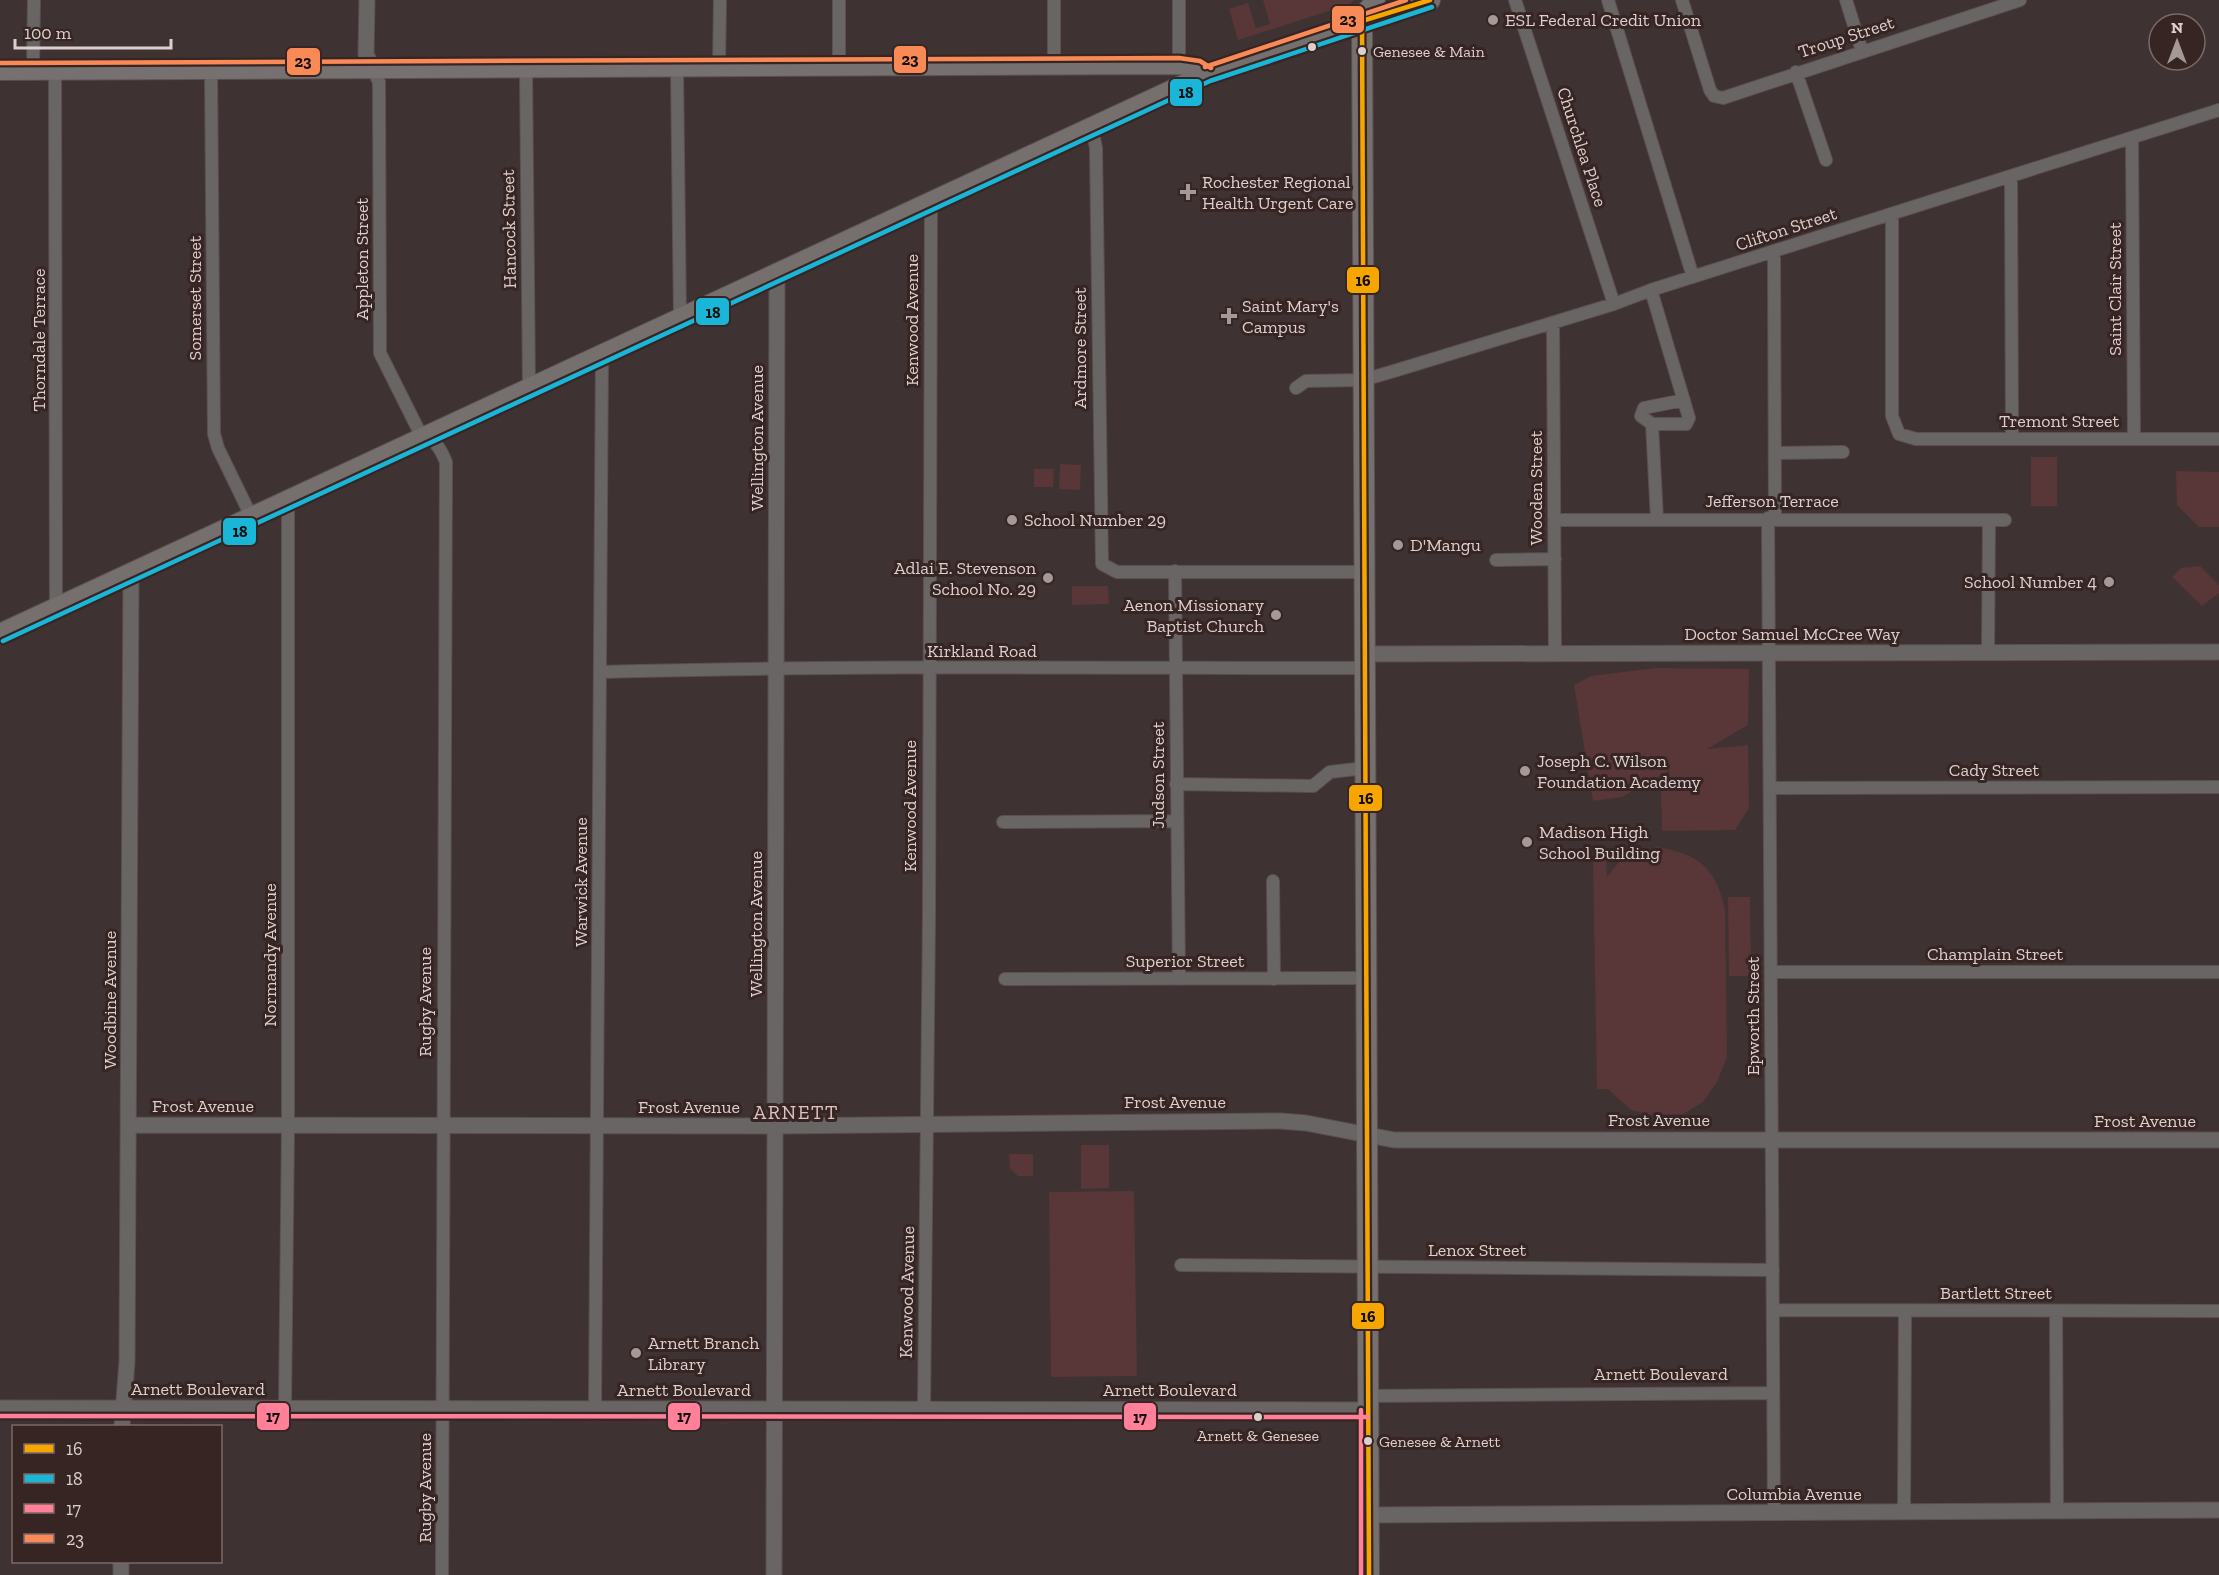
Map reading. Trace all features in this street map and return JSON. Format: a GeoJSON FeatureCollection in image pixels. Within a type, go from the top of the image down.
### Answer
{"type":"FeatureCollection","features":[{"type":"Feature","properties":{"kind":"main road"},"geometry":{"type":"LineString","coordinates":[[1369,1575],[1362,21],[1363,14],[1376,0]]}},
{"type":"Feature","properties":{"kind":"main road"},"geometry":{"type":"LineString","coordinates":[[0,634],[1207,74],[1430,0]]}},
{"type":"Feature","properties":{"kind":"main road"},"geometry":{"type":"LineString","coordinates":[[0,70],[677,69],[1179,65],[1197,68],[1207,74]]}},
{"type":"Feature","properties":{"kind":"street"},"geometry":{"type":"LineString","coordinates":[[33,70],[34,0]]}},
{"type":"Feature","properties":{"kind":"street"},"geometry":{"type":"LineString","coordinates":[[367,0],[366,54],[373,70]]}},
{"type":"Feature","properties":{"kind":"street"},"geometry":{"type":"LineString","coordinates":[[719,67],[720,0]]}},
{"type":"Feature","properties":{"kind":"street"},"geometry":{"type":"LineString","coordinates":[[839,0],[839,67]]}},
{"type":"Feature","properties":{"kind":"street"},"geometry":{"type":"LineString","coordinates":[[1054,0],[1054,66]]}},
{"type":"Feature","properties":{"kind":"street"},"geometry":{"type":"LineString","coordinates":[[1179,0],[1179,65]]}},
{"type":"Feature","properties":{"kind":"street","name":"Churchlea Place"},"geometry":{"type":"LineString","coordinates":[[1515,0],[1614,304]]}},
{"type":"Feature","properties":{"kind":"street"},"geometry":{"type":"LineString","coordinates":[[1608,0],[1694,277]]}},
{"type":"Feature","properties":{"kind":"street","name":"Troup Street"},"geometry":{"type":"LineString","coordinates":[[1682,0],[1710,90],[1717,98],[1731,97],[1796,72],[2020,0]]}},
{"type":"Feature","properties":{"kind":"street"},"geometry":{"type":"LineString","coordinates":[[1846,0],[1862,51]]}},
{"type":"Feature","properties":{"kind":"street","name":"Hancock Street"},"geometry":{"type":"LineString","coordinates":[[525,69],[530,389]]}},
{"type":"Feature","properties":{"kind":"street"},"geometry":{"type":"LineString","coordinates":[[677,69],[680,319]]}},
{"type":"Feature","properties":{"kind":"street","name":"Thorndale Terrace"},"geometry":{"type":"LineString","coordinates":[[55,70],[56,609]]}},
{"type":"Feature","properties":{"kind":"street","name":"Somerset Street"},"geometry":{"type":"LineString","coordinates":[[212,70],[214,434],[218,448],[252,518]]}},
{"type":"Feature","properties":{"kind":"street","name":"Appleton Street"},"geometry":{"type":"LineString","coordinates":[[373,70],[379,82],[380,353],[419,431],[428,435]]}},
{"type":"Feature","properties":{"kind":"street"},"geometry":{"type":"LineString","coordinates":[[1796,72],[1826,160]]}},
{"type":"Feature","properties":{"kind":"street","name":"Clifton Street"},"geometry":{"type":"LineString","coordinates":[[1296,388],[1306,381],[1363,380],[1553,323],[1651,290],[2132,140],[2219,110]]}},
{"type":"Feature","properties":{"kind":"street","name":"Ardmore Street"},"geometry":{"type":"LineString","coordinates":[[1092,128],[1096,148],[1100,556],[1104,567],[1117,572],[1175,572]]}},
{"type":"Feature","properties":{"kind":"street","name":"Saint Clair Street"},"geometry":{"type":"LineString","coordinates":[[2132,140],[2134,439]]}},
{"type":"Feature","properties":{"kind":"street"},"geometry":{"type":"LineString","coordinates":[[2011,177],[2012,438]]}},
{"type":"Feature","properties":{"kind":"street","name":"Kenwood Avenue"},"geometry":{"type":"LineString","coordinates":[[924,1409],[931,202]]}},
{"type":"Feature","properties":{"kind":"street","name":"Tremont Street"},"geometry":{"type":"LineString","coordinates":[[1892,214],[1892,416],[1899,434],[1917,438],[2219,439]]}},
{"type":"Feature","properties":{"kind":"street","name":"Epworth Street"},"geometry":{"type":"LineString","coordinates":[[1774,253],[1775,453],[1769,653],[1774,1513]]}},
{"type":"Feature","properties":{"kind":"street","name":"Wellington Avenue"},"geometry":{"type":"LineString","coordinates":[[774,1575],[777,273]]}},
{"type":"Feature","properties":{"kind":"street"},"geometry":{"type":"LineString","coordinates":[[1651,290],[1684,400],[1689,422],[1652,424],[1647,423],[1641,416],[1644,408],[1684,400]]}},
{"type":"Feature","properties":{"kind":"street","name":"Wooden Street"},"geometry":{"type":"LineString","coordinates":[[1553,323],[1555,654]]}},
{"type":"Feature","properties":{"kind":"street","name":"Warwick Avenue"},"geometry":{"type":"LineString","coordinates":[[595,1409],[602,355]]}},
{"type":"Feature","properties":{"kind":"street"},"geometry":{"type":"LineString","coordinates":[[1652,424],[1657,519]]}},
{"type":"Feature","properties":{"kind":"street","name":"Rugby Avenue"},"geometry":{"type":"LineString","coordinates":[[428,435],[440,447],[446,462],[442,1575]]}},
{"type":"Feature","properties":{"kind":"street"},"geometry":{"type":"LineString","coordinates":[[1775,453],[1843,452]]}},
{"type":"Feature","properties":{"kind":"street","name":"Normandy Avenue"},"geometry":{"type":"LineString","coordinates":[[285,1408],[288,1125],[288,501]]}},
{"type":"Feature","properties":{"kind":"street","name":"Jefferson Terrace"},"geometry":{"type":"LineString","coordinates":[[1555,520],[1772,518],[2005,520]]}},
{"type":"Feature","properties":{"kind":"street"},"geometry":{"type":"LineString","coordinates":[[1988,653],[1989,520]]}},
{"type":"Feature","properties":{"kind":"street"},"geometry":{"type":"LineString","coordinates":[[1496,560],[1555,559]]}},
{"type":"Feature","properties":{"kind":"street"},"geometry":{"type":"LineString","coordinates":[[1175,572],[1364,573]]}},
{"type":"Feature","properties":{"kind":"street","name":"Judson Street"},"geometry":{"type":"LineString","coordinates":[[1175,572],[1179,979]]}},
{"type":"Feature","properties":{"kind":"street","name":"Woodbine Avenue"},"geometry":{"type":"LineString","coordinates":[[122,1425],[127,1362],[131,574]]}},
{"type":"Feature","properties":{"kind":"street","name":"Doctor Samuel McCree Way"},"geometry":{"type":"LineString","coordinates":[[1365,661],[1555,654],[2219,652]]}},
{"type":"Feature","properties":{"kind":"street","name":"Kirkland Road"},"geometry":{"type":"LineString","coordinates":[[600,672],[775,667],[1176,668],[1365,661]]}},
{"type":"Feature","properties":{"kind":"street"},"geometry":{"type":"LineString","coordinates":[[1176,784],[1313,786],[1330,772],[1365,768]]}},
{"type":"Feature","properties":{"kind":"street","name":"Cady Street"},"geometry":{"type":"LineString","coordinates":[[1770,788],[2219,787]]}},
{"type":"Feature","properties":{"kind":"street"},"geometry":{"type":"LineString","coordinates":[[1003,822],[1176,821]]}},
{"type":"Feature","properties":{"kind":"street"},"geometry":{"type":"LineString","coordinates":[[1273,881],[1274,979]]}},
{"type":"Feature","properties":{"kind":"street","name":"Champlain Street"},"geometry":{"type":"LineString","coordinates":[[1771,972],[2219,972]]}},
{"type":"Feature","properties":{"kind":"street","name":"Superior Street"},"geometry":{"type":"LineString","coordinates":[[1005,979],[1366,978]]}},
{"type":"Feature","properties":{"kind":"street","name":"Frost Avenue"},"geometry":{"type":"LineString","coordinates":[[129,1125],[776,1126],[1281,1121],[1306,1123],[1394,1140],[2219,1140]]}},
{"type":"Feature","properties":{"kind":"street","name":"Lenox Street"},"geometry":{"type":"LineString","coordinates":[[1181,1265],[1773,1270]]}},
{"type":"Feature","properties":{"kind":"street","name":"Bartlett Street"},"geometry":{"type":"LineString","coordinates":[[1773,1310],[2219,1311]]}},
{"type":"Feature","properties":{"kind":"street"},"geometry":{"type":"LineString","coordinates":[[1904,1513],[1905,1311]]}},
{"type":"Feature","properties":{"kind":"street"},"geometry":{"type":"LineString","coordinates":[[2056,1311],[2057,1512]]}},
{"type":"Feature","properties":{"kind":"street","name":"Arnett Boulevard"},"geometry":{"type":"LineString","coordinates":[[0,1408],[924,1409],[1368,1403],[1773,1393]]}},
{"type":"Feature","properties":{"kind":"street","name":"Columbia Avenue"},"geometry":{"type":"LineString","coordinates":[[1369,1515],[2219,1510]]}},
{"type":"Feature","properties":{"kind":"shaded area"},"geometry":{"type":"Polygon","coordinates":[[[1263,0],[1355,0],[1351,4],[1238,40],[1229,9],[1248,3],[1256,28],[1270,24],[1263,0]]]}},
{"type":"Feature","properties":{"kind":"shaded area"},"geometry":{"type":"Polygon","coordinates":[[[2031,457],[2057,457],[2057,506],[2031,506],[2031,457]]]}},
{"type":"Feature","properties":{"kind":"shaded area"},"geometry":{"type":"Polygon","coordinates":[[[1060,464],[1081,465],[1080,490],[1059,489],[1060,464]]]}},
{"type":"Feature","properties":{"kind":"shaded area"},"geometry":{"type":"Polygon","coordinates":[[[1034,469],[1054,469],[1053,487],[1034,487],[1034,469]]]}},
{"type":"Feature","properties":{"kind":"shaded area"},"geometry":{"type":"Polygon","coordinates":[[[2176,471],[2219,472],[2219,527],[2199,527],[2177,505],[2176,471]]]}},
{"type":"Feature","properties":{"kind":"shaded area"},"geometry":{"type":"Polygon","coordinates":[[[2200,566],[2219,585],[2219,593],[2202,606],[2172,577],[2181,568],[2200,566]]]}},
{"type":"Feature","properties":{"kind":"shaded area"},"geometry":{"type":"Polygon","coordinates":[[[1072,586],[1108,586],[1109,604],[1072,605],[1072,586]]]}},
{"type":"Feature","properties":{"kind":"shaded area"},"geometry":{"type":"Polygon","coordinates":[[[1656,668],[1749,669],[1748,725],[1707,749],[1748,745],[1749,808],[1735,830],[1662,831],[1661,792],[1670,770],[1622,797],[1593,801],[1574,685],[1591,676],[1656,668]]]}},
{"type":"Feature","properties":{"kind":"shaded area"},"geometry":{"type":"Polygon","coordinates":[[[1658,847],[1684,854],[1703,865],[1716,882],[1725,909],[1727,1057],[1717,1082],[1703,1102],[1683,1114],[1652,1115],[1631,1110],[1608,1089],[1597,1089],[1593,857],[1606,856],[1607,877],[1622,858],[1658,847]]]}},
{"type":"Feature","properties":{"kind":"shaded area"},"geometry":{"type":"Polygon","coordinates":[[[1728,897],[1750,897],[1751,976],[1729,976],[1728,897]]]}},
{"type":"Feature","properties":{"kind":"shaded area"},"geometry":{"type":"Polygon","coordinates":[[[1081,1145],[1109,1145],[1109,1188],[1081,1189],[1081,1145]]]}},
{"type":"Feature","properties":{"kind":"shaded area"},"geometry":{"type":"Polygon","coordinates":[[[1009,1154],[1033,1154],[1033,1176],[1018,1176],[1010,1168],[1009,1154]]]}},
{"type":"Feature","properties":{"kind":"shaded area"},"geometry":{"type":"Polygon","coordinates":[[[1134,1191],[1137,1376],[1051,1377],[1049,1192],[1134,1191]]]}},
{"type":"Feature","properties":{"kind":"transit line","name":"23"},"geometry":{"type":"LineString","coordinates":[[1205,67],[1406,0]]}},
{"type":"Feature","properties":{"kind":"transit line","name":"16"},"geometry":{"type":"LineString","coordinates":[[1362,21],[1430,0]]}},
{"type":"Feature","properties":{"kind":"transit line","name":"18"},"geometry":{"type":"LineString","coordinates":[[3,641],[1210,81],[1432,7]]}},
{"type":"Feature","properties":{"kind":"transit line","name":"16"},"geometry":{"type":"LineString","coordinates":[[1362,21],[1369,1575]]}},
{"type":"Feature","properties":{"kind":"transit line","name":"23"},"geometry":{"type":"LineString","coordinates":[[0,63],[1179,58],[1200,61],[1211,68]]}},
{"type":"Feature","properties":{"kind":"transit line","name":"17"},"geometry":{"type":"LineString","coordinates":[[1361,1410],[1361,1575]]}},
{"type":"Feature","properties":{"kind":"transit line","name":"17"},"geometry":{"type":"LineString","coordinates":[[0,1416],[1368,1417]]}},
{"type":"Feature","properties":{"kind":"place","name":"ESL Federal Credit Union"},"geometry":{"type":"Point","coordinates":[1493,20]}},
{"type":"Feature","properties":{"kind":"place","name":"Genesee & Main"},"geometry":{"type":"Point","coordinates":[1362,51]}},
{"type":"Feature","properties":{"kind":"place","name":"Rochester Regional Health Urgent Care"},"geometry":{"type":"Point","coordinates":[1188,192]}},
{"type":"Feature","properties":{"kind":"place","name":"Saint Mary's Campus"},"geometry":{"type":"Point","coordinates":[1229,316]}},
{"type":"Feature","properties":{"kind":"place","name":"School Number 29"},"geometry":{"type":"Point","coordinates":[1012,520]}},
{"type":"Feature","properties":{"kind":"place","name":"D'Mangu"},"geometry":{"type":"Point","coordinates":[1398,545]}},
{"type":"Feature","properties":{"kind":"place","name":"Adlai E. Stevenson School No. 29"},"geometry":{"type":"Point","coordinates":[1048,578]}},
{"type":"Feature","properties":{"kind":"place","name":"School Number 4"},"geometry":{"type":"Point","coordinates":[2109,582]}},
{"type":"Feature","properties":{"kind":"place","name":"Aenon Missionary Baptist Church"},"geometry":{"type":"Point","coordinates":[1276,615]}},
{"type":"Feature","properties":{"kind":"place","name":"Joseph C. Wilson Foundation Academy"},"geometry":{"type":"Point","coordinates":[1525,771]}},
{"type":"Feature","properties":{"kind":"place","name":"Madison High School Building"},"geometry":{"type":"Point","coordinates":[1527,842]}},
{"type":"Feature","properties":{"kind":"place","name":"Arnett Branch Library"},"geometry":{"type":"Point","coordinates":[636,1353]}},
{"type":"Feature","properties":{"kind":"place","name":"Arnett & Genesee"},"geometry":{"type":"Point","coordinates":[1258,1417]}},
{"type":"Feature","properties":{"kind":"place","name":"Genesee & Arnett"},"geometry":{"type":"Point","coordinates":[1368,1441]}},
{"type":"Feature","properties":{"kind":"district","name":"ARNETT"},"geometry":{"type":"Point","coordinates":[796,1112]}}]}
